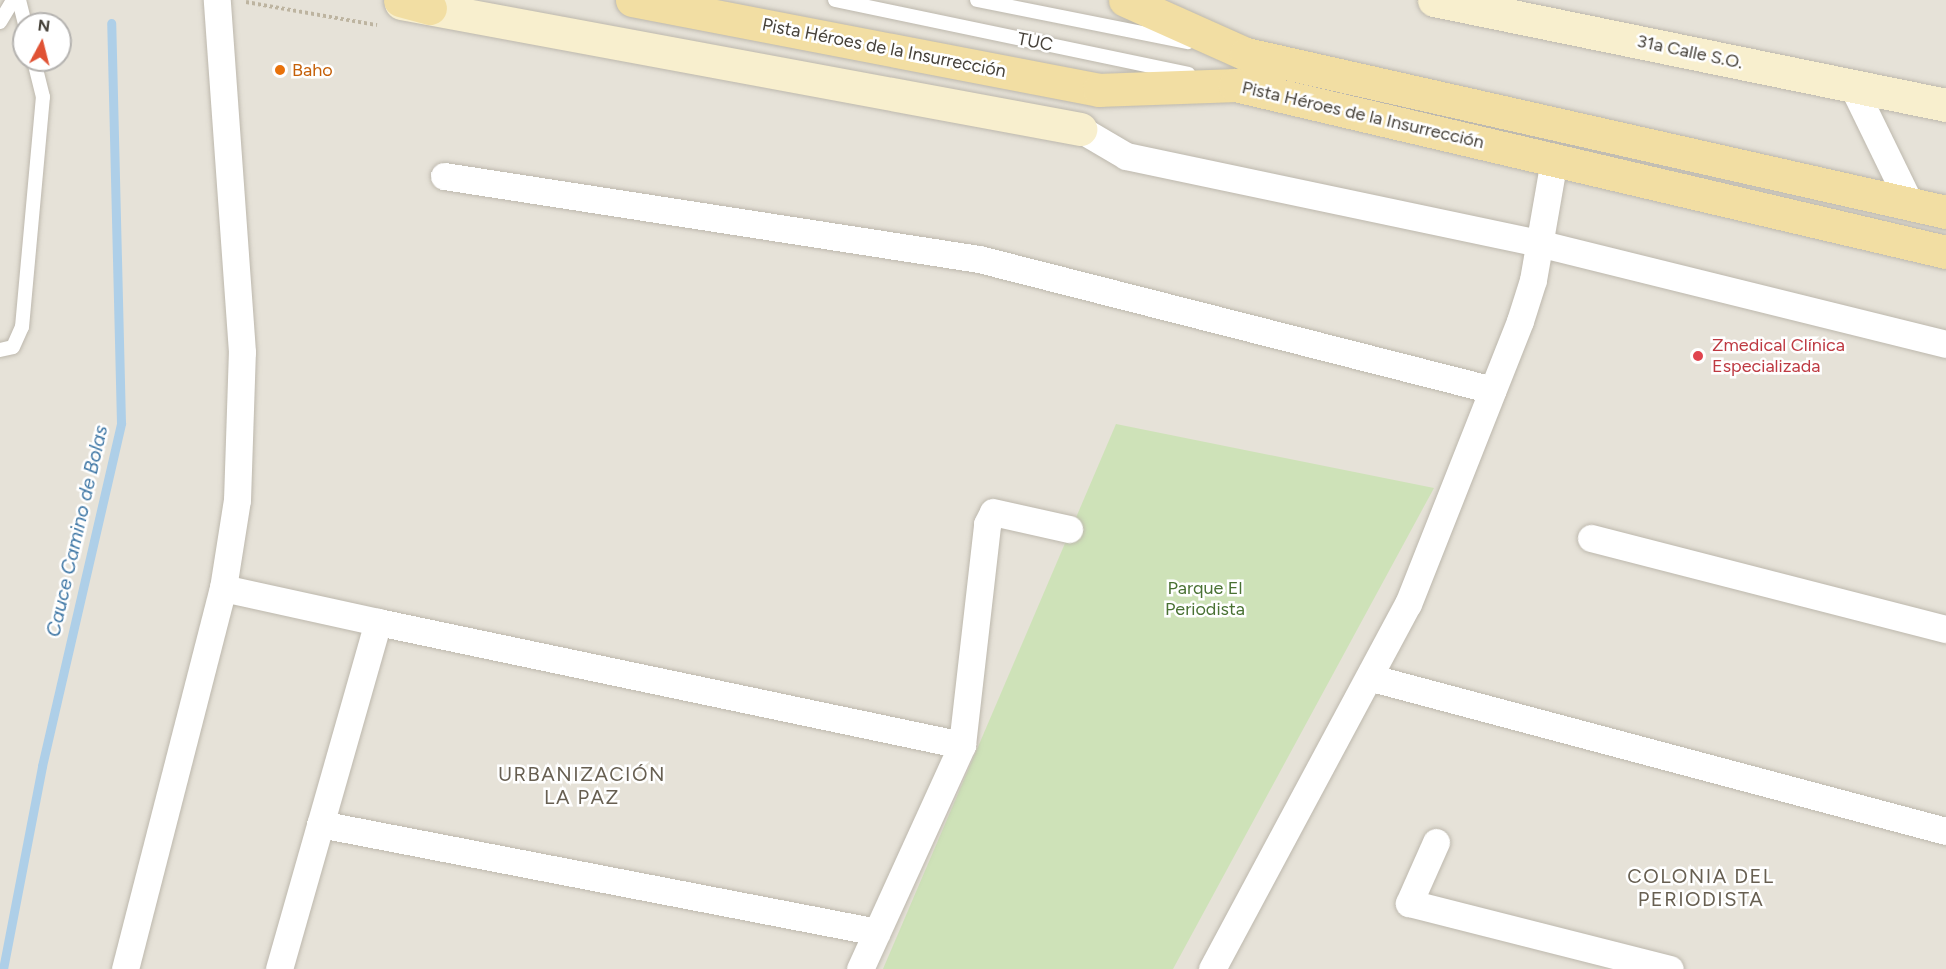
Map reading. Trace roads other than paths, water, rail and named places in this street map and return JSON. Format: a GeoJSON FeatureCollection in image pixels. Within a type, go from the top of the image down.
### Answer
{"type":"FeatureCollection","features":[{"type":"Feature","properties":{"kind":"main road","name":"Pista Héroes de la Insurrección"},"geometry":{"type":"LineString","coordinates":[[632,0],[1099,90],[1235,85],[1946,252]]}},
{"type":"Feature","properties":{"kind":"main road","name":"Pista Héroes de la Insurrección"},"geometry":{"type":"LineString","coordinates":[[1125,0],[1246,54],[1946,212]]}},
{"type":"Feature","properties":{"kind":"street"},"geometry":{"type":"LineString","coordinates":[[125,969],[224,588],[242,416],[217,0]]}},
{"type":"Feature","properties":{"kind":"street"},"geometry":{"type":"LineString","coordinates":[[387,0],[1080,129],[1126,156],[1538,243],[1946,344]]}},
{"type":"Feature","properties":{"kind":"street","name":"31a Calle S.O."},"geometry":{"type":"LineString","coordinates":[[1434,0],[1946,105]]}},
{"type":"Feature","properties":{"kind":"street"},"geometry":{"type":"LineString","coordinates":[[1852,86],[1910,204]]}},
{"type":"Feature","properties":{"kind":"street"},"geometry":{"type":"LineString","coordinates":[[1212,969],[1372,678],[1493,390],[1533,280],[1554,160]]}},
{"type":"Feature","properties":{"kind":"street"},"geometry":{"type":"LineString","coordinates":[[444,177],[979,259],[1493,390]]}},
{"type":"Feature","properties":{"kind":"street"},"geometry":{"type":"LineString","coordinates":[[860,969],[962,745],[987,524],[993,512],[1069,529]]}},
{"type":"Feature","properties":{"kind":"street"},"geometry":{"type":"LineString","coordinates":[[1592,538],[1946,629]]}},
{"type":"Feature","properties":{"kind":"street"},"geometry":{"type":"LineString","coordinates":[[224,588],[962,745]]}},
{"type":"Feature","properties":{"kind":"street"},"geometry":{"type":"LineString","coordinates":[[279,969],[378,622]]}},
{"type":"Feature","properties":{"kind":"street"},"geometry":{"type":"LineString","coordinates":[[1372,678],[1946,831]]}},
{"type":"Feature","properties":{"kind":"street"},"geometry":{"type":"LineString","coordinates":[[320,824],[877,932]]}},
{"type":"Feature","properties":{"kind":"street"},"geometry":{"type":"LineString","coordinates":[[1436,842],[1409,903],[1670,969]]}},
{"type":"Feature","properties":{"kind":"lane"},"geometry":{"type":"LineString","coordinates":[[0,22],[13,0]]}},
{"type":"Feature","properties":{"kind":"lane","name":"TUC"},"geometry":{"type":"LineString","coordinates":[[835,0],[1235,85]]}},
{"type":"Feature","properties":{"kind":"lane","name":"TUC"},"geometry":{"type":"LineString","coordinates":[[977,0],[1246,54]]}},
{"type":"Feature","properties":{"kind":"lane"},"geometry":{"type":"LineString","coordinates":[[0,350],[13,347],[22,327],[43,97],[37,72]]}},
{"type":"Feature","properties":{"kind":"waterway","name":"Cauce Camino de Bolas"},"geometry":{"type":"LineString","coordinates":[[3,969],[42,766],[121,423],[111,23]]}},
{"type":"Feature","properties":{"kind":"place","name":"Baho"},"geometry":{"type":"Point","coordinates":[280,70]}},
{"type":"Feature","properties":{"kind":"place","name":"Zmedical Clínica Especializada"},"geometry":{"type":"Point","coordinates":[1698,356]}},
{"type":"Feature","properties":{"kind":"district","name":"URBANIZACIÓN LA PAZ"},"geometry":{"type":"Point","coordinates":[582,786]}},
{"type":"Feature","properties":{"kind":"district","name":"COLONIA DEL PERIODISTA"},"geometry":{"type":"Point","coordinates":[1701,888]}},
{"type":"Feature","properties":{"kind":"park label","name":"Parque El Periodista"},"geometry":{"type":"Point","coordinates":[1205,599]}}]}
